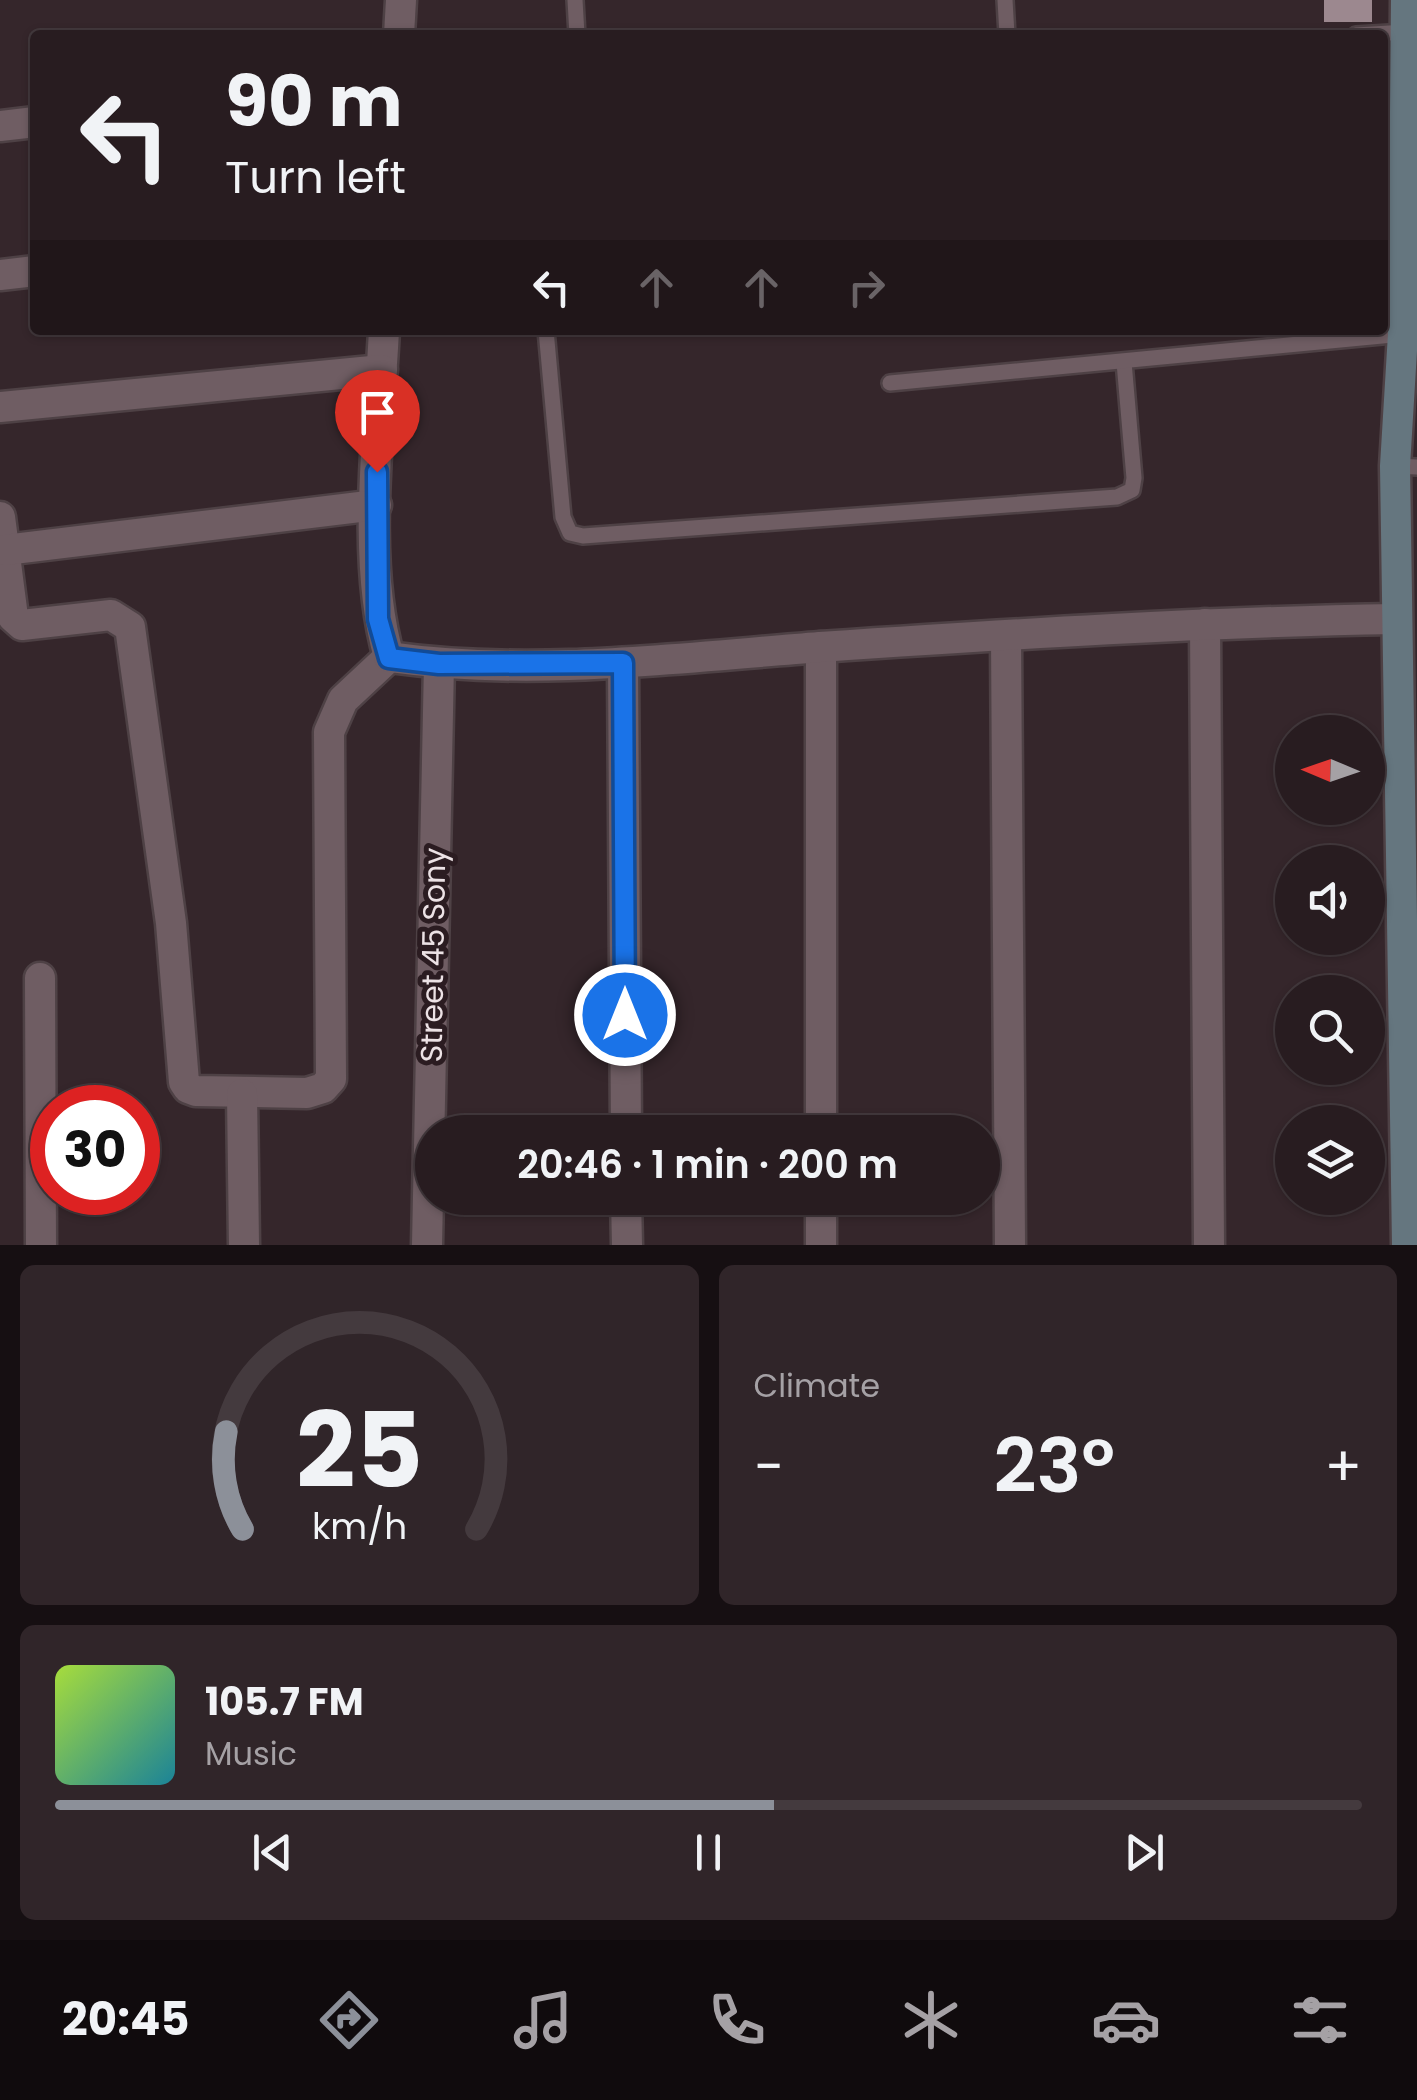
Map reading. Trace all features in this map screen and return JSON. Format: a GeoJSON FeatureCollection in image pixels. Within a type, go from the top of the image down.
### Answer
{"type":"FeatureCollection","features":[{"type":"Feature","properties":{"kind":"street"},"geometry":{"type":"LineString","coordinates":[[399,30],[401,0]]}},
{"type":"Feature","properties":{"kind":"street"},"geometry":{"type":"LineString","coordinates":[[1406,0],[1406,467],[1396,619],[1408,754],[1406,1245]]}},
{"type":"Feature","properties":{"kind":"street"},"geometry":{"type":"LineString","coordinates":[[0,126],[30,123]]}},
{"type":"Feature","properties":{"kind":"street"},"geometry":{"type":"LineString","coordinates":[[0,276],[30,272]]}},
{"type":"Feature","properties":{"kind":"street"},"geometry":{"type":"LineString","coordinates":[[384,335],[376,505],[378,619],[389,658]]}},
{"type":"Feature","properties":{"kind":"street"},"geometry":{"type":"LineString","coordinates":[[0,407],[382,370]]}},
{"type":"Feature","properties":{"kind":"street"},"geometry":{"type":"LineString","coordinates":[[5,550],[376,505]]}},
{"type":"Feature","properties":{"kind":"street"},"geometry":{"type":"LineString","coordinates":[[0,517],[12,618],[22,625],[111,615],[130,626],[171,923],[184,1082],[196,1092],[307,1093],[323,1088],[331,1078],[329,732],[343,700],[389,658],[439,664],[623,663],[1205,624],[1396,619]]}},
{"type":"Feature","properties":{"kind":"street"},"geometry":{"type":"LineString","coordinates":[[1205,624],[1209,1245]]}},
{"type":"Feature","properties":{"kind":"street"},"geometry":{"type":"LineString","coordinates":[[1006,636],[1010,1245]]}},
{"type":"Feature","properties":{"kind":"street"},"geometry":{"type":"LineString","coordinates":[[821,647],[821,1115]]}},
{"type":"Feature","properties":{"kind":"street"},"geometry":{"type":"LineString","coordinates":[[623,663],[626,1115]]}},
{"type":"Feature","properties":{"kind":"street","name":"Street 45 Sony"},"geometry":{"type":"LineString","coordinates":[[426,1245],[439,664]]}},
{"type":"Feature","properties":{"kind":"street"},"geometry":{"type":"LineString","coordinates":[[40,978],[40,1245]]}},
{"type":"Feature","properties":{"kind":"street"},"geometry":{"type":"LineString","coordinates":[[242,1094],[244,1245]]}},
{"type":"Feature","properties":{"kind":"street"},"geometry":{"type":"LineString","coordinates":[[626,1215],[626,1245]]}},
{"type":"Feature","properties":{"kind":"street"},"geometry":{"type":"LineString","coordinates":[[821,1215],[821,1245]]}},
{"type":"Feature","properties":{"kind":"lane"},"geometry":{"type":"LineString","coordinates":[[575,0],[577,30]]}},
{"type":"Feature","properties":{"kind":"lane"},"geometry":{"type":"LineString","coordinates":[[1005,0],[1007,30]]}},
{"type":"Feature","properties":{"kind":"lane"},"geometry":{"type":"LineString","coordinates":[[1388,33],[1406,32]]}},
{"type":"Feature","properties":{"kind":"lane"},"geometry":{"type":"LineString","coordinates":[[890,383],[1403,334]]}},
{"type":"Feature","properties":{"kind":"lane"},"geometry":{"type":"LineString","coordinates":[[546,335],[563,517],[570,533],[583,536],[1117,497],[1132,490],[1134,478],[1124,362]]}},
{"type":"Feature","properties":{"kind":"building"},"geometry":{"type":"Polygon","coordinates":[[[1324,0],[1372,0],[1372,22],[1324,22],[1324,0]]]}},
{"type":"Feature","properties":{"kind":"route"},"geometry":{"type":"LineString","coordinates":[[377,472],[378,619],[389,658],[439,664],[623,663],[625,1015]]}}]}
